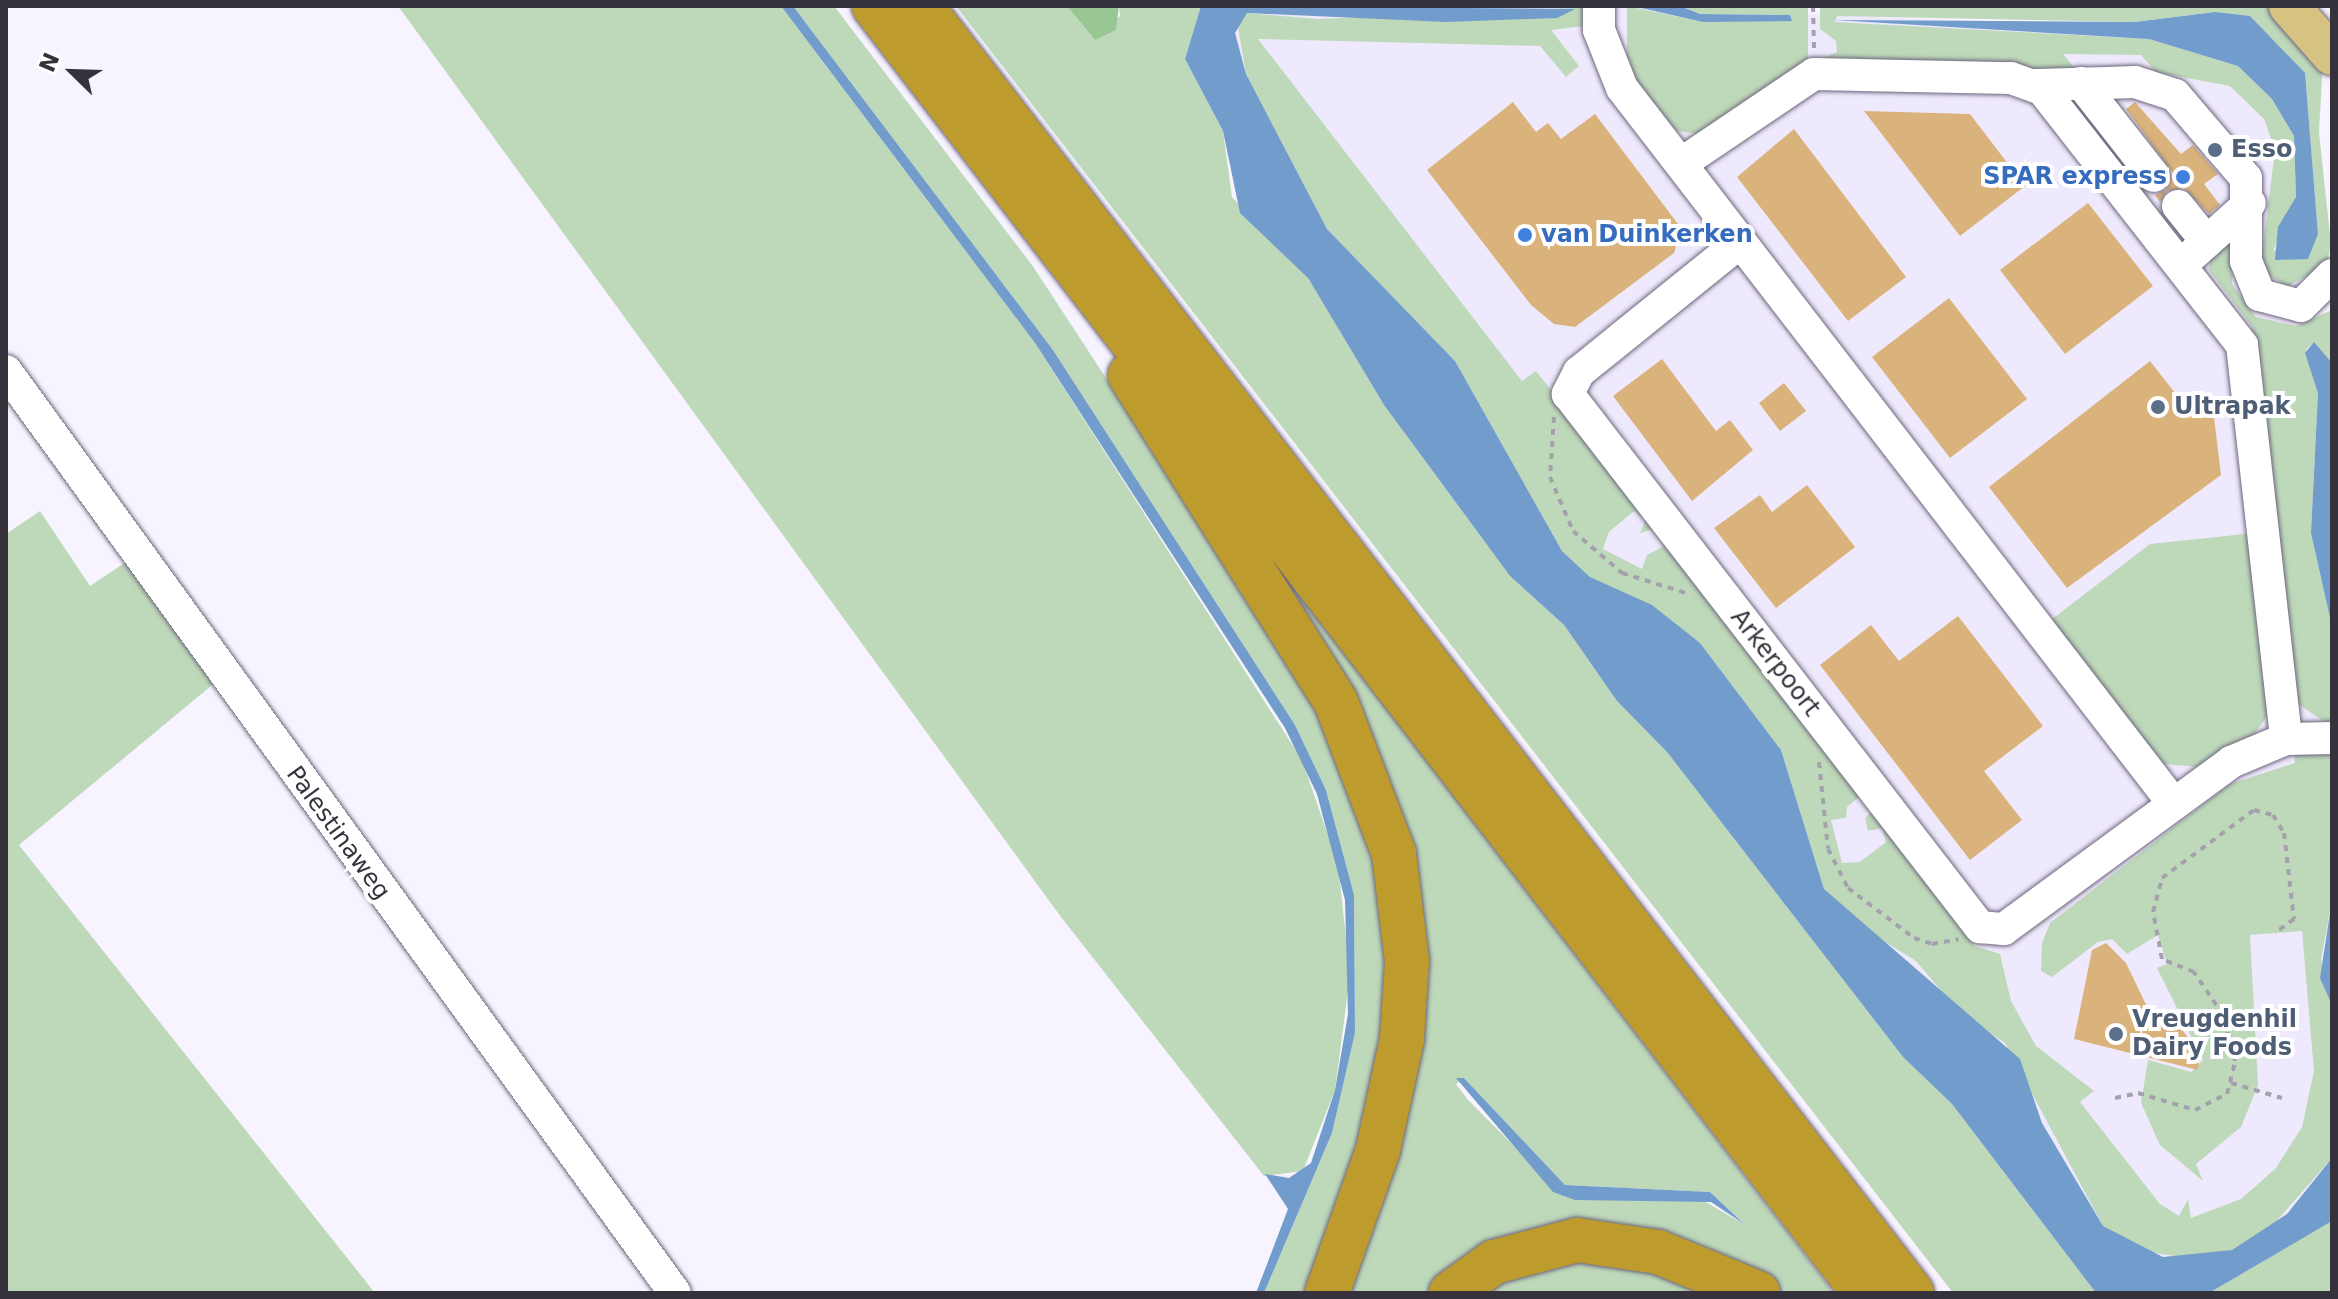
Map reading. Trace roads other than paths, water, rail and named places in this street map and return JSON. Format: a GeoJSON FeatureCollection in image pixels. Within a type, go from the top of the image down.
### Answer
{"type":"FeatureCollection","features":[{"type":"Feature","properties":{"kind":"highway"},"geometry":{"type":"LineString","coordinates":[[874,6],[1085,276],[1864,1293]]}},
{"type":"Feature","properties":{"kind":"highway"},"geometry":{"type":"LineString","coordinates":[[921,6],[1912,1293]]}},
{"type":"Feature","properties":{"kind":"highway"},"geometry":{"type":"LineString","coordinates":[[1085,276],[1137,388],[1336,702],[1367,766],[1394,854],[1407,961],[1402,1039],[1384,1127],[1327,1293]]}},
{"type":"Feature","properties":{"kind":"highway"},"geometry":{"type":"LineString","coordinates":[[1451,1293],[1494,1262],[1577,1240],[1658,1252],[1758,1293]]}},
{"type":"Feature","properties":{"kind":"main road"},"geometry":{"type":"LineString","coordinates":[[2289,6],[2330,40]]}},
{"type":"Feature","properties":{"kind":"main road"},"geometry":{"type":"LineString","coordinates":[[2310,6],[2330,40]]}},
{"type":"Feature","properties":{"kind":"street"},"geometry":{"type":"LineString","coordinates":[[1599,6],[1622,88],[2173,803],[2231,762],[2286,739],[2332,738]]}},
{"type":"Feature","properties":{"kind":"street"},"geometry":{"type":"LineString","coordinates":[[1611,55],[1620,6]]}},
{"type":"Feature","properties":{"kind":"street"},"geometry":{"type":"LineString","coordinates":[[1682,163],[1814,74],[2036,85],[2144,83],[2183,101],[2246,178],[2250,203],[2246,261],[2260,295],[2301,306],[2332,275]]}},
{"type":"Feature","properties":{"kind":"street"},"geometry":{"type":"LineString","coordinates":[[2081,83],[2154,176]]}},
{"type":"Feature","properties":{"kind":"street"},"geometry":{"type":"LineString","coordinates":[[2036,85],[2182,264],[2246,356],[2286,739]]}},
{"type":"Feature","properties":{"kind":"street"},"geometry":{"type":"LineString","coordinates":[[2182,264],[2250,203]]}},
{"type":"Feature","properties":{"kind":"street"},"geometry":{"type":"LineString","coordinates":[[2178,206],[2207,242]]}},
{"type":"Feature","properties":{"kind":"street","name":"Arkerpoort"},"geometry":{"type":"LineString","coordinates":[[1739,243],[1579,372],[1568,394],[1980,927],[2004,929],[2173,803]]}},
{"type":"Feature","properties":{"kind":"street","name":"Palestinaweg"},"geometry":{"type":"LineString","coordinates":[[6,371],[675,1293]]}},
{"type":"Feature","properties":{"kind":"water"},"geometry":{"type":"Polygon","coordinates":[[[781,6],[793,6],[1053,350],[1295,725],[1326,790],[1354,895],[1355,1033],[1332,1133],[1264,1293],[1256,1293],[1288,1209],[1265,1174],[1289,1178],[1311,1163],[1335,1090],[1348,1014],[1345,900],[1317,794],[1285,728],[1035,343],[781,6]]]}},
{"type":"Feature","properties":{"kind":"water"},"geometry":{"type":"Polygon","coordinates":[[[1201,6],[1575,9],[1557,18],[1446,22],[1247,13],[1235,33],[1246,74],[1327,229],[1455,361],[1562,551],[1590,577],[1652,605],[1700,643],[1781,750],[1824,889],[2020,1059],[2042,1123],[2103,1226],[2163,1257],[2232,1250],[2287,1214],[2332,1158],[2332,1221],[2209,1293],[2096,1293],[1952,1104],[1903,1057],[1667,752],[1617,701],[1564,625],[1510,576],[1384,405],[1308,278],[1240,213],[1223,131],[1185,59],[1201,6]]]}},
{"type":"Feature","properties":{"kind":"water"},"geometry":{"type":"Polygon","coordinates":[[[1680,6],[1700,14],[1790,15],[1792,21],[1703,22],[1641,8],[1680,6]]]}},
{"type":"Feature","properties":{"kind":"water"},"geometry":{"type":"Polygon","coordinates":[[[2215,12],[2250,16],[2305,73],[2318,234],[2308,259],[2275,260],[2278,227],[2296,197],[2294,136],[2272,99],[2238,66],[2149,39],[1834,20],[2135,22],[2215,12]]]}},
{"type":"Feature","properties":{"kind":"water"},"geometry":{"type":"Polygon","coordinates":[[[2314,342],[2332,363],[2332,627],[2311,533],[2318,393],[2305,353],[2314,342]]]}},
{"type":"Feature","properties":{"kind":"water"},"geometry":{"type":"Polygon","coordinates":[[[2332,900],[2332,1005],[2320,978],[2332,900]]]}},
{"type":"Feature","properties":{"kind":"water"},"geometry":{"type":"Polygon","coordinates":[[[1456,1078],[1464,1078],[1565,1185],[1710,1192],[1744,1224],[1711,1202],[1575,1200],[1553,1192],[1456,1078]]]}},
{"type":"Feature","properties":{"kind":"place","name":"Esso"},"geometry":{"type":"Point","coordinates":[2215,150]}},
{"type":"Feature","properties":{"kind":"place","name":"SPAR express"},"geometry":{"type":"Point","coordinates":[2183,177]}},
{"type":"Feature","properties":{"kind":"place","name":"van Duinkerken"},"geometry":{"type":"Point","coordinates":[1525,235]}},
{"type":"Feature","properties":{"kind":"place","name":"Ultrapak"},"geometry":{"type":"Point","coordinates":[2158,407]}},
{"type":"Feature","properties":{"kind":"place","name":"Vreugdenhil Dairy Foods"},"geometry":{"type":"Point","coordinates":[2116,1034]}}]}
